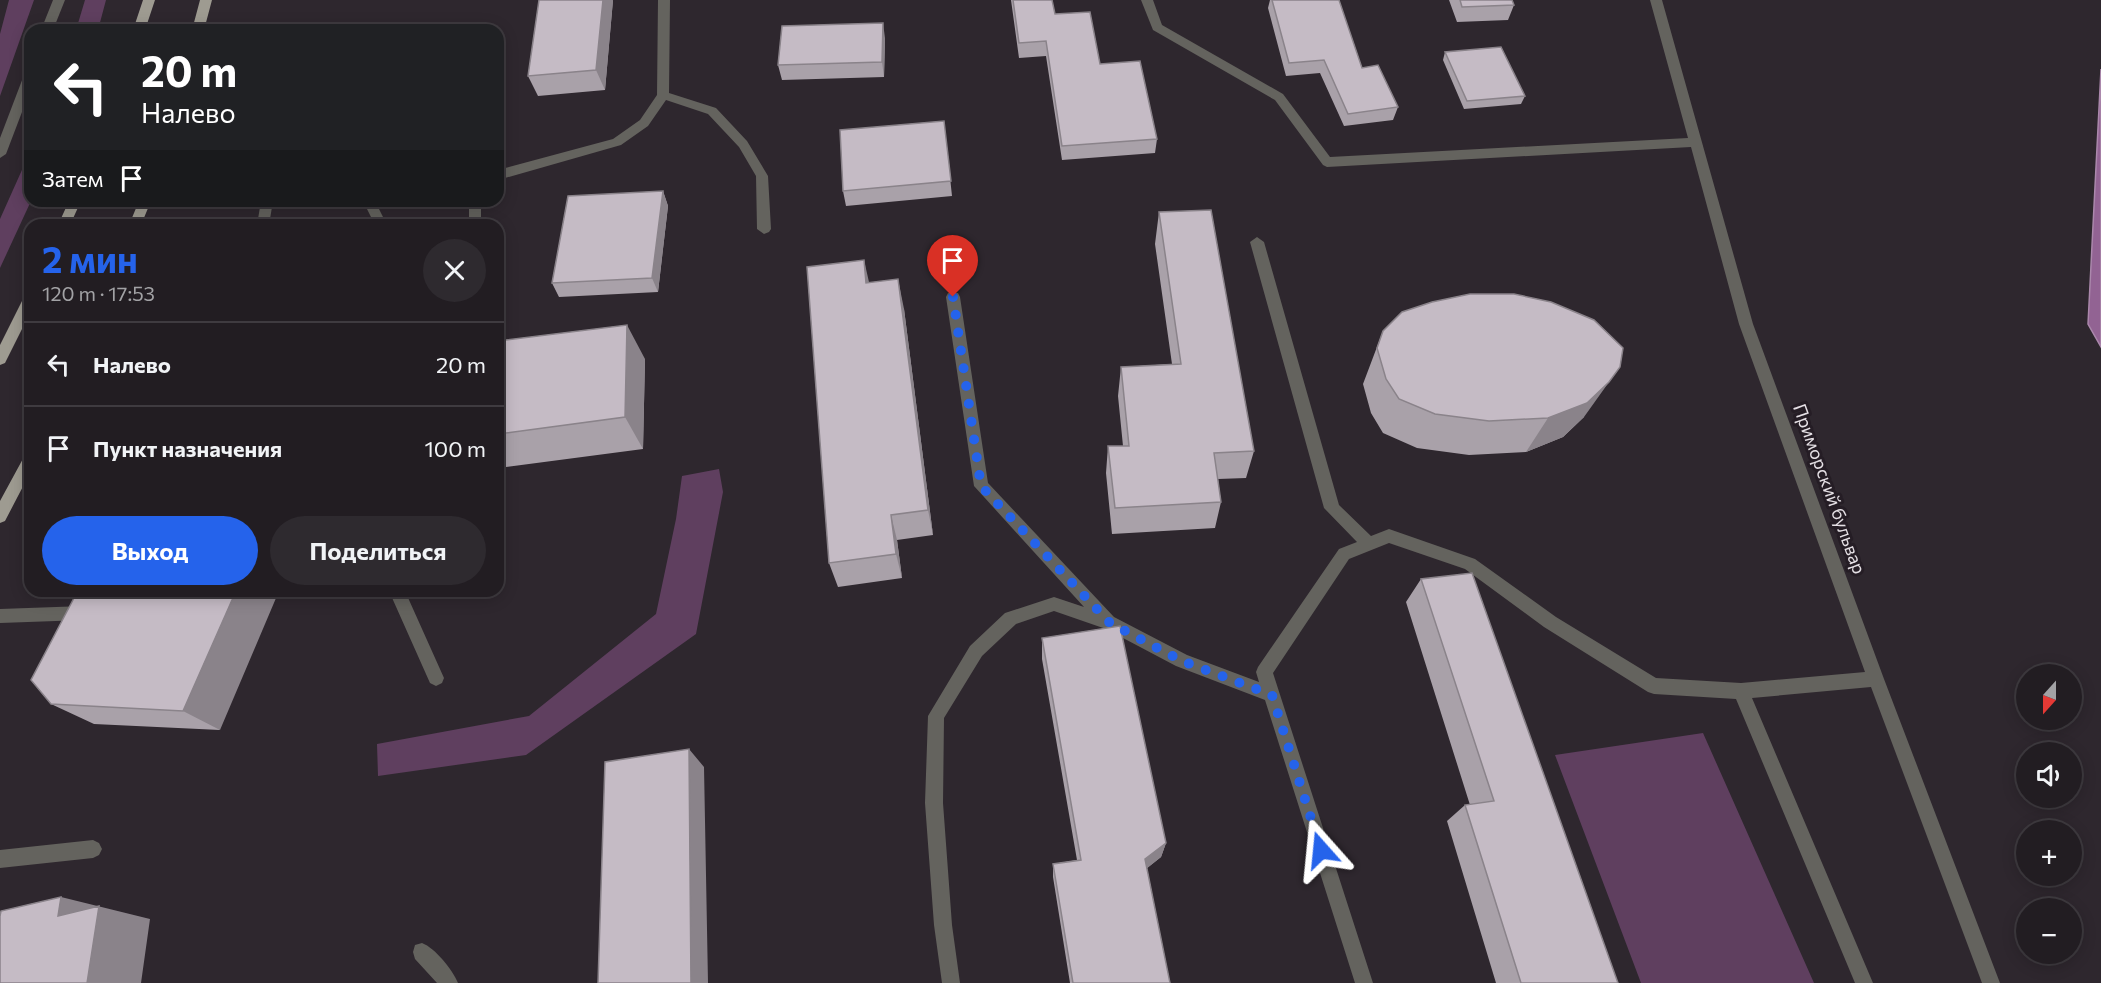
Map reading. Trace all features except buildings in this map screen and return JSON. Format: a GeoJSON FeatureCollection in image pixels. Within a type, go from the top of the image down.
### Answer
{"type":"FeatureCollection","features":[{"type":"Feature","properties":{"kind":"main road"},"geometry":{"type":"LineString","coordinates":[[140,24],[149,0]]}},
{"type":"Feature","properties":{"kind":"main road"},"geometry":{"type":"LineString","coordinates":[[200,24],[206,0]]}},
{"type":"Feature","properties":{"kind":"main road"},"geometry":{"type":"LineString","coordinates":[[0,359],[24,311]]}},
{"type":"Feature","properties":{"kind":"main road"},"geometry":{"type":"LineString","coordinates":[[0,516],[24,470]]}},
{"type":"Feature","properties":{"kind":"street"},"geometry":{"type":"LineString","coordinates":[[49,24],[59,0]]}},
{"type":"Feature","properties":{"kind":"street"},"geometry":{"type":"LineString","coordinates":[[504,173],[617,142],[644,123],[663,95],[664,0]]}},
{"type":"Feature","properties":{"kind":"street"},"geometry":{"type":"LineString","coordinates":[[1147,0],[1157,27],[1279,98],[1327,162],[1695,142]]}},
{"type":"Feature","properties":{"kind":"street","name":"Приморский бульвар"},"geometry":{"type":"LineString","coordinates":[[1656,0],[1746,324],[1876,679],[1991,983]]}},
{"type":"Feature","properties":{"kind":"street"},"geometry":{"type":"LineString","coordinates":[[0,154],[24,91]]}},
{"type":"Feature","properties":{"kind":"street"},"geometry":{"type":"LineString","coordinates":[[663,95],[712,111],[743,144],[762,176],[764,229]]}},
{"type":"Feature","properties":{"kind":"street"},"geometry":{"type":"LineString","coordinates":[[1257,242],[1332,508],[1369,544]]}},
{"type":"Feature","properties":{"kind":"street"},"geometry":{"type":"LineString","coordinates":[[953,297],[981,486],[1110,623]]}},
{"type":"Feature","properties":{"kind":"street"},"geometry":{"type":"LineString","coordinates":[[1364,983],[1264,672],[1344,554],[1389,536],[1470,564],[1550,622],[1653,686],[1741,691],[1876,679]]}},
{"type":"Feature","properties":{"kind":"street"},"geometry":{"type":"LineString","coordinates":[[400,597],[436,678]]}},
{"type":"Feature","properties":{"kind":"street"},"geometry":{"type":"LineString","coordinates":[[951,983],[934,804],[936,716],[976,651],[1011,618],[1054,604],[1110,623],[1182,661],[1272,695]]}},
{"type":"Feature","properties":{"kind":"street"},"geometry":{"type":"LineString","coordinates":[[0,616],[99,613]]}},
{"type":"Feature","properties":{"kind":"street"},"geometry":{"type":"LineString","coordinates":[[1741,691],[1864,983]]}},
{"type":"Feature","properties":{"kind":"street"},"geometry":{"type":"LineString","coordinates":[[0,860],[93,849]]}},
{"type":"Feature","properties":{"kind":"street"},"geometry":{"type":"LineString","coordinates":[[422,952],[449,983]]}},
{"type":"Feature","properties":{"kind":"shaded area"},"geometry":{"type":"Polygon","coordinates":[[[9,0],[34,0],[0,96],[0,34],[9,0]]]}},
{"type":"Feature","properties":{"kind":"shaded area"},"geometry":{"type":"Polygon","coordinates":[[[85,0],[106,0],[100,24],[78,24],[85,0]]]}},
{"type":"Feature","properties":{"kind":"shaded area"},"geometry":{"type":"Polygon","coordinates":[[[2101,69],[2101,347],[2088,324],[2101,69]]]}},
{"type":"Feature","properties":{"kind":"shaded area"},"geometry":{"type":"Polygon","coordinates":[[[24,165],[24,207],[28,207],[0,268],[0,219],[24,165]]]}},
{"type":"Feature","properties":{"kind":"shaded area"},"geometry":{"type":"Polygon","coordinates":[[[719,469],[723,492],[696,634],[526,755],[378,776],[377,744],[529,716],[656,614],[676,519],[682,476],[719,469]]]}},
{"type":"Feature","properties":{"kind":"shaded area"},"geometry":{"type":"Polygon","coordinates":[[[1703,733],[1814,983],[1641,983],[1555,755],[1703,733]]]}},
{"type":"Feature","properties":{"kind":"route"},"geometry":{"type":"LineString","coordinates":[[953,297],[981,486],[1110,623],[1182,661],[1272,695],[1321,850]]}}]}
